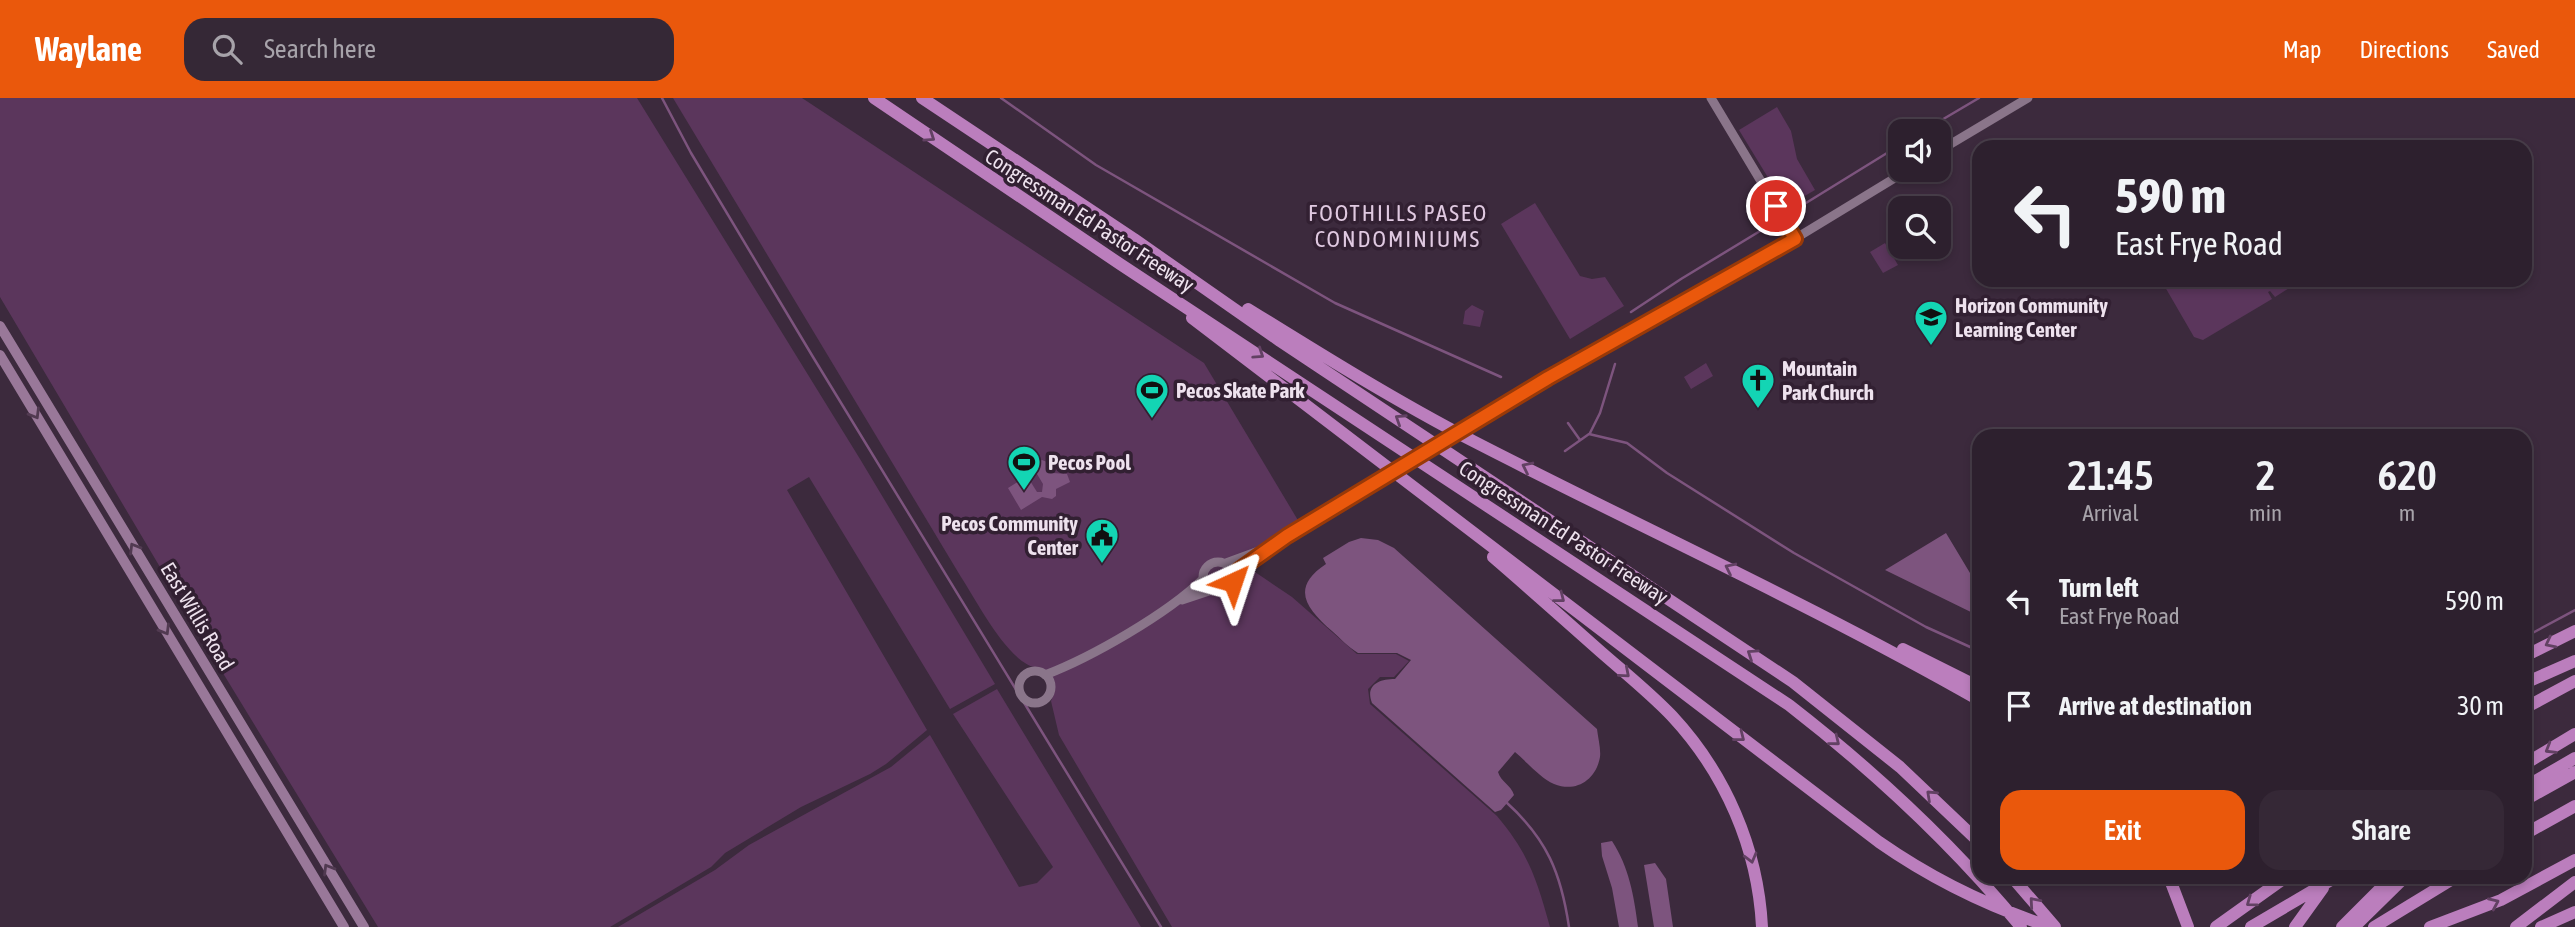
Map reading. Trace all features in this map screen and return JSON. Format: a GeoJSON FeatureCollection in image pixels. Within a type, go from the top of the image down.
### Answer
{"type":"FeatureCollection","features":[{"type":"Feature","properties":{"kind":"highway","name":"Congressman Ed Pastor Freeway"},"geometry":{"type":"LineString","coordinates":[[874,98],[1120,264],[1721,658],[1788,705],[1854,756],[1915,811],[1972,870]]}},
{"type":"Feature","properties":{"kind":"highway","name":"Congressman Ed Pastor Freeway"},"geometry":{"type":"LineString","coordinates":[[922,98],[1134,239],[1280,341],[1793,682],[1900,767],[1972,835]]}},
{"type":"Feature","properties":{"kind":"highway"},"geometry":{"type":"LineString","coordinates":[[1134,239],[1426,416],[1814,610],[1972,696]]}},
{"type":"Feature","properties":{"kind":"highway"},"geometry":{"type":"LineString","coordinates":[[1120,264],[1864,832],[1914,866],[1965,893],[2053,927]]}},
{"type":"Feature","properties":{"kind":"highway"},"geometry":{"type":"LineString","coordinates":[[1427,499],[1650,695],[1695,743],[1723,788],[1741,826],[1755,874],[1762,927]]}},
{"type":"Feature","properties":{"kind":"highway"},"geometry":{"type":"LineString","coordinates":[[1814,610],[1857,626],[1972,684]]}},
{"type":"Feature","properties":{"kind":"highway"},"geometry":{"type":"LineString","coordinates":[[2532,652],[2575,631]]}},
{"type":"Feature","properties":{"kind":"highway"},"geometry":{"type":"LineString","coordinates":[[2532,680],[2575,662]]}},
{"type":"Feature","properties":{"kind":"highway"},"geometry":{"type":"LineString","coordinates":[[2532,704],[2575,681]]}},
{"type":"Feature","properties":{"kind":"highway"},"geometry":{"type":"LineString","coordinates":[[2532,760],[2575,734]]}},
{"type":"Feature","properties":{"kind":"highway"},"geometry":{"type":"LineString","coordinates":[[2532,783],[2575,758]]}},
{"type":"Feature","properties":{"kind":"highway"},"geometry":{"type":"LineString","coordinates":[[2532,796],[2575,772]]}},
{"type":"Feature","properties":{"kind":"highway"},"geometry":{"type":"LineString","coordinates":[[2532,830],[2575,806]]}},
{"type":"Feature","properties":{"kind":"highway"},"geometry":{"type":"LineString","coordinates":[[2532,883],[2575,860]]}},
{"type":"Feature","properties":{"kind":"highway"},"geometry":{"type":"LineString","coordinates":[[2516,927],[2575,882]]}},
{"type":"Feature","properties":{"kind":"highway","name":"Congressman Ed Pastor Freeway"},"geometry":{"type":"LineString","coordinates":[[1984,884],[2021,927]]}},
{"type":"Feature","properties":{"kind":"highway"},"geometry":{"type":"LineString","coordinates":[[2018,884],[2053,927]]}},
{"type":"Feature","properties":{"kind":"highway"},"geometry":{"type":"LineString","coordinates":[[2172,884],[2188,927]]}},
{"type":"Feature","properties":{"kind":"highway"},"geometry":{"type":"LineString","coordinates":[[2216,927],[2276,884]]}},
{"type":"Feature","properties":{"kind":"highway"},"geometry":{"type":"LineString","coordinates":[[2251,927],[2322,884]]}},
{"type":"Feature","properties":{"kind":"highway"},"geometry":{"type":"LineString","coordinates":[[2295,927],[2329,884]]}},
{"type":"Feature","properties":{"kind":"highway"},"geometry":{"type":"LineString","coordinates":[[2342,927],[2390,884]]}},
{"type":"Feature","properties":{"kind":"highway"},"geometry":{"type":"LineString","coordinates":[[2354,927],[2390,884]]}},
{"type":"Feature","properties":{"kind":"highway"},"geometry":{"type":"LineString","coordinates":[[2374,927],[2445,884]]}},
{"type":"Feature","properties":{"kind":"highway"},"geometry":{"type":"LineString","coordinates":[[2430,927],[2494,903],[2530,884]]}},
{"type":"Feature","properties":{"kind":"highway"},"geometry":{"type":"LineString","coordinates":[[2542,927],[2575,912]]}},
{"type":"Feature","properties":{"kind":"main road","name":"East Willis Road"},"geometry":{"type":"LineString","coordinates":[[0,326],[364,927]]}},
{"type":"Feature","properties":{"kind":"main road","name":"East Willis Road"},"geometry":{"type":"LineString","coordinates":[[0,355],[344,927]]}},
{"type":"Feature","properties":{"kind":"main road"},"geometry":{"type":"LineString","coordinates":[[18,386],[32,378]]}},
{"type":"Feature","properties":{"kind":"street"},"geometry":{"type":"LineString","coordinates":[[1711,98],[1795,239]]}},
{"type":"Feature","properties":{"kind":"street"},"geometry":{"type":"LineString","coordinates":[[1951,144],[2028,98]]}},
{"type":"Feature","properties":{"kind":"street"},"geometry":{"type":"LineString","coordinates":[[1226,564],[1273,544],[1490,413],[1795,239],[1888,182]]}},
{"type":"Feature","properties":{"kind":"street"},"geometry":{"type":"LineString","coordinates":[[1203,579],[1212,590],[1227,590],[1232,585],[1234,576],[1273,544]]}},
{"type":"Feature","properties":{"kind":"street"},"geometry":{"type":"LineString","coordinates":[[1080,660],[1051,685],[1049,694],[1038,702],[1028,701],[1021,694],[1020,685],[1025,676],[1034,671],[1045,674],[1080,660],[1174,604],[1203,579],[1204,570],[1209,564],[1217,561],[1226,564],[1234,576]]}},
{"type":"Feature","properties":{"kind":"street"},"geometry":{"type":"LineString","coordinates":[[1174,604],[1212,590]]}},
{"type":"Feature","properties":{"kind":"street"},"geometry":{"type":"LineString","coordinates":[[1045,674],[1051,685]]}},
{"type":"Feature","properties":{"kind":"shaded area"},"geometry":{"type":"Polygon","coordinates":[[[0,98],[637,98],[995,684],[950,709],[809,477],[787,490],[927,730],[870,774],[801,807],[725,853],[711,867],[610,927],[378,927],[218,665],[0,297],[0,98]]]}},
{"type":"Feature","properties":{"kind":"shaded area"},"geometry":{"type":"Polygon","coordinates":[[[673,98],[802,98],[1204,363],[1299,522],[1244,555],[1255,572],[1292,597],[1357,654],[1396,654],[1409,661],[1394,677],[1380,677],[1368,689],[1370,704],[1497,816],[1531,868],[1550,927],[1172,927],[1059,735],[1051,701],[1054,694],[1038,668],[1016,656],[985,616],[673,98]]]}},
{"type":"Feature","properties":{"kind":"shaded area"},"geometry":{"type":"Polygon","coordinates":[[[1777,107],[1791,131],[1797,159],[1815,190],[1786,207],[1739,130],[1777,107]]]}},
{"type":"Feature","properties":{"kind":"shaded area"},"geometry":{"type":"Polygon","coordinates":[[[1535,203],[1580,276],[1592,279],[1605,277],[1624,306],[1570,339],[1501,224],[1535,203]]]}},
{"type":"Feature","properties":{"kind":"shaded area"},"geometry":{"type":"Polygon","coordinates":[[[1885,243],[1888,259],[1894,259],[1898,265],[1883,273],[1870,252],[1885,243]]]}},
{"type":"Feature","properties":{"kind":"shaded area"},"geometry":{"type":"Polygon","coordinates":[[[2165,287],[2291,287],[2275,297],[2268,292],[2272,299],[2203,340],[2194,337],[2165,287]]]}},
{"type":"Feature","properties":{"kind":"shaded area"},"geometry":{"type":"Polygon","coordinates":[[[1472,305],[1484,311],[1480,327],[1463,324],[1465,311],[1472,305]]]}},
{"type":"Feature","properties":{"kind":"shaded area"},"geometry":{"type":"Polygon","coordinates":[[[1706,363],[1713,376],[1691,389],[1684,377],[1706,363]]]}},
{"type":"Feature","properties":{"kind":"shaded area"},"geometry":{"type":"Polygon","coordinates":[[[1042,460],[1047,462],[1053,473],[1067,474],[1070,482],[1056,489],[1056,496],[1052,499],[1042,497],[1021,510],[1008,488],[1027,476],[1037,492],[1042,492],[1043,484],[1034,469],[1036,463],[1042,460]]]}},
{"type":"Feature","properties":{"kind":"shaded area"},"geometry":{"type":"Polygon","coordinates":[[[1946,533],[1972,576],[1972,613],[1885,570],[1946,533]]]}},
{"type":"Feature","properties":{"kind":"shaded area"},"geometry":{"type":"Polygon","coordinates":[[[1361,538],[1378,540],[1394,548],[1597,729],[1600,757],[1589,778],[1570,787],[1554,784],[1515,752],[1498,772],[1514,795],[1501,810],[1495,812],[1372,703],[1372,687],[1384,680],[1395,679],[1411,660],[1397,653],[1358,653],[1315,614],[1309,606],[1305,590],[1308,581],[1326,564],[1323,558],[1361,538]]]}},
{"type":"Feature","properties":{"kind":"shaded area"},"geometry":{"type":"Polygon","coordinates":[[[997,689],[1141,927],[618,927],[715,870],[749,845],[891,767],[930,735],[1019,887],[1037,883],[1053,867],[953,714],[997,689]]]}},
{"type":"Feature","properties":{"kind":"shaded area"},"geometry":{"type":"Polygon","coordinates":[[[1612,841],[1630,882],[1638,927],[1619,927],[1612,888],[1602,856],[1601,843],[1612,841]]]}},
{"type":"Feature","properties":{"kind":"shaded area"},"geometry":{"type":"Polygon","coordinates":[[[1655,863],[1666,879],[1673,927],[1654,927],[1644,865],[1655,863]]]}},
{"type":"Feature","properties":{"kind":"waterway"},"geometry":{"type":"LineString","coordinates":[[662,98],[691,153],[813,357],[1161,927]]}},
{"type":"Feature","properties":{"kind":"waterway"},"geometry":{"type":"LineString","coordinates":[[1001,98],[1096,165],[1335,303],[1501,377]]}},
{"type":"Feature","properties":{"kind":"waterway"},"geometry":{"type":"LineString","coordinates":[[1943,119],[1979,98]]}},
{"type":"Feature","properties":{"kind":"waterway"},"geometry":{"type":"LineString","coordinates":[[1793,211],[1888,152]]}},
{"type":"Feature","properties":{"kind":"waterway"},"geometry":{"type":"LineString","coordinates":[[1631,312],[1770,225]]}},
{"type":"Feature","properties":{"kind":"waterway"},"geometry":{"type":"LineString","coordinates":[[1590,433],[1600,413],[1615,364]]}},
{"type":"Feature","properties":{"kind":"waterway"},"geometry":{"type":"LineString","coordinates":[[1568,423],[1580,440]]}},
{"type":"Feature","properties":{"kind":"waterway"},"geometry":{"type":"LineString","coordinates":[[1565,451],[1589,434],[1627,443],[1667,473],[1794,553],[1926,627],[1972,648]]}},
{"type":"Feature","properties":{"kind":"waterway"},"geometry":{"type":"LineString","coordinates":[[2532,633],[2575,610]]}},
{"type":"Feature","properties":{"kind":"waterway"},"geometry":{"type":"LineString","coordinates":[[1506,802],[1532,830],[1550,858],[1562,890],[1569,927]]}},
{"type":"Feature","properties":{"kind":"place","name":"Horizon Community Learning Center"},"geometry":{"type":"Point","coordinates":[1931,347]}},
{"type":"Feature","properties":{"kind":"place","name":"Mountain Park Church"},"geometry":{"type":"Point","coordinates":[1758,410]}},
{"type":"Feature","properties":{"kind":"place","name":"Pecos Skate Park"},"geometry":{"type":"Point","coordinates":[1152,420]}},
{"type":"Feature","properties":{"kind":"place","name":"Pecos Pool"},"geometry":{"type":"Point","coordinates":[1024,492]}},
{"type":"Feature","properties":{"kind":"place","name":"Pecos Community Center"},"geometry":{"type":"Point","coordinates":[1102,565]}},
{"type":"Feature","properties":{"kind":"district","name":"FOOTHILLS PASEO CONDOMINIUMS"},"geometry":{"type":"Point","coordinates":[1398,226]}},
{"type":"Feature","properties":{"kind":"route"},"geometry":{"type":"LineString","coordinates":[[1233,582],[1239,570],[1273,544],[1548,378],[1795,239],[1776,206]]}}]}
